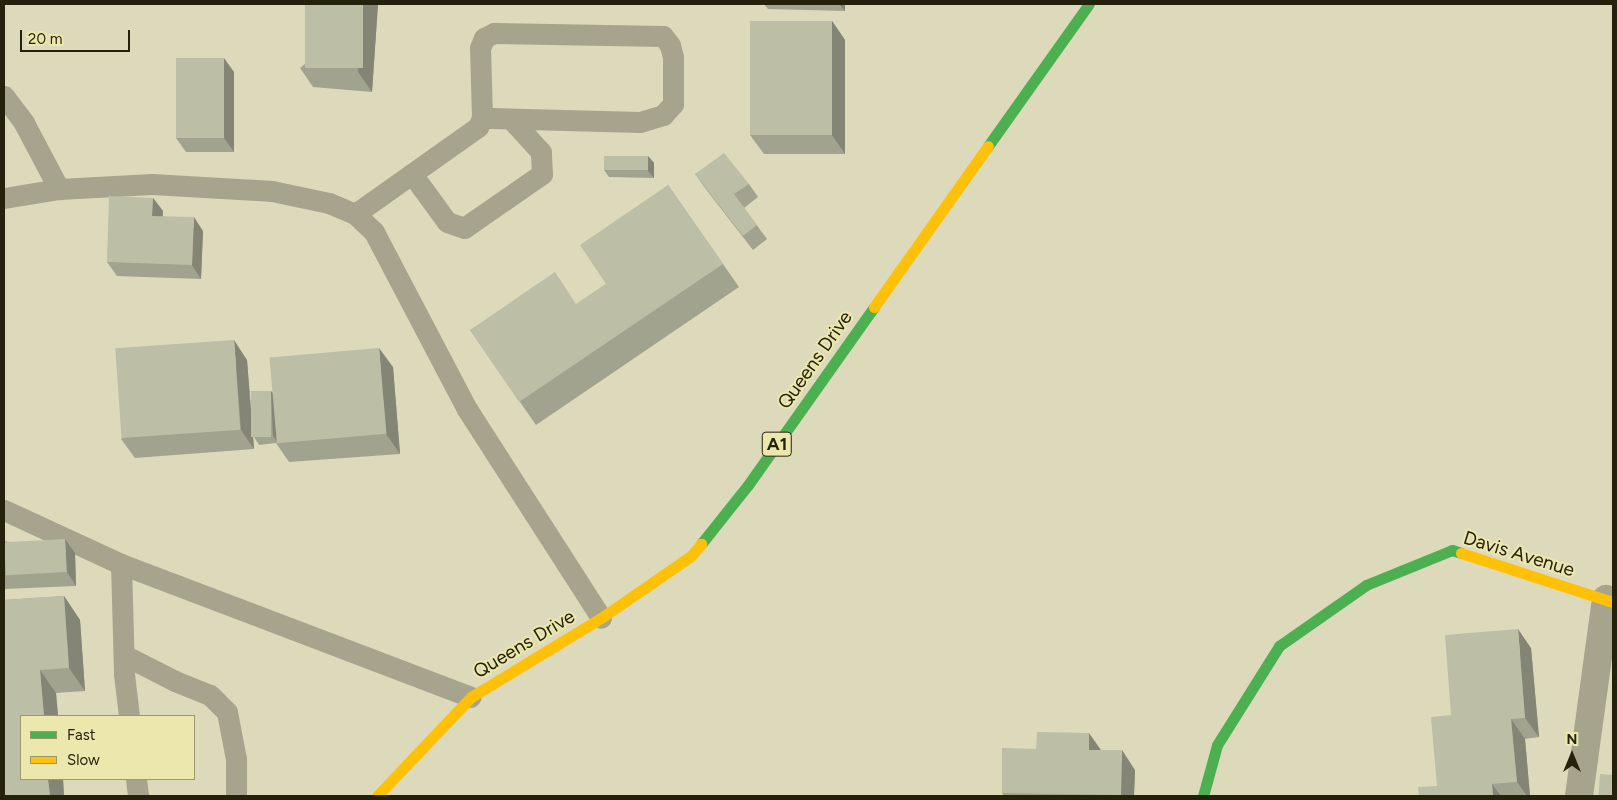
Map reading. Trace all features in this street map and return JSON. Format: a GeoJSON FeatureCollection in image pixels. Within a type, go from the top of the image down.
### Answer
{"type":"FeatureCollection","features":[{"type":"Feature","properties":{"kind":"main road","name":"Queens Drive"},"geometry":{"type":"LineString","coordinates":[[377,796],[471,697],[601,618],[691,556],[748,485],[1089,4]]}},
{"type":"Feature","properties":{"kind":"main road","name":"Davis Avenue"},"geometry":{"type":"LineString","coordinates":[[1203,796],[1218,745],[1279,646],[1366,586],[1452,550],[1610,601]]}},
{"type":"Feature","properties":{"kind":"street"},"geometry":{"type":"LineString","coordinates":[[1579,796],[1610,601]]}},
{"type":"Feature","properties":{"kind":"lane"},"geometry":{"type":"LineString","coordinates":[[355,214],[478,128],[482,118],[480,48],[484,38],[494,33],[663,36],[670,45],[673,57],[673,104],[663,115],[640,122],[482,118]]}},
{"type":"Feature","properties":{"kind":"lane"},"geometry":{"type":"LineString","coordinates":[[4,96],[24,123],[59,189]]}},
{"type":"Feature","properties":{"kind":"lane"},"geometry":{"type":"LineString","coordinates":[[412,174],[447,222],[464,228],[542,174],[541,152],[511,119]]}},
{"type":"Feature","properties":{"kind":"lane"},"geometry":{"type":"LineString","coordinates":[[4,198],[59,189],[152,184],[272,191],[330,203],[355,214],[374,232],[468,409],[601,618]]}},
{"type":"Feature","properties":{"kind":"lane"},"geometry":{"type":"LineString","coordinates":[[4,510],[121,564],[471,697]]}},
{"type":"Feature","properties":{"kind":"lane"},"geometry":{"type":"LineString","coordinates":[[121,564],[124,655],[129,715]]}},
{"type":"Feature","properties":{"kind":"lane"},"geometry":{"type":"LineString","coordinates":[[124,655],[175,682],[210,695],[227,712],[236,759],[236,796]]}},
{"type":"Feature","properties":{"kind":"lane"},"geometry":{"type":"LineString","coordinates":[[136,780],[138,796]]}},
{"type":"Feature","properties":{"kind":"building"},"geometry":{"type":"Polygon","coordinates":[[[305,4],[363,4],[363,68],[305,68],[305,4]]]}},
{"type":"Feature","properties":{"kind":"building"},"geometry":{"type":"Polygon","coordinates":[[[750,21],[832,21],[832,135],[750,135],[750,21]]]}},
{"type":"Feature","properties":{"kind":"building"},"geometry":{"type":"Polygon","coordinates":[[[176,58],[224,58],[224,138],[176,138],[176,58]]]}},
{"type":"Feature","properties":{"kind":"building"},"geometry":{"type":"Polygon","coordinates":[[[724,153],[749,184],[734,194],[757,225],[743,236],[695,174],[724,153]]]}},
{"type":"Feature","properties":{"kind":"building"},"geometry":{"type":"Polygon","coordinates":[[[604,156],[648,156],[648,170],[604,170],[604,156]]]}},
{"type":"Feature","properties":{"kind":"building"},"geometry":{"type":"Polygon","coordinates":[[[668,185],[723,264],[519,402],[470,330],[555,272],[576,304],[606,284],[580,245],[668,185]]]}},
{"type":"Feature","properties":{"kind":"building"},"geometry":{"type":"Polygon","coordinates":[[[109,196],[153,198],[152,216],[194,217],[192,265],[107,262],[109,196]]]}},
{"type":"Feature","properties":{"kind":"building"},"geometry":{"type":"Polygon","coordinates":[[[234,340],[240,430],[122,438],[115,348],[234,340]]]}},
{"type":"Feature","properties":{"kind":"building"},"geometry":{"type":"Polygon","coordinates":[[[379,348],[386,434],[277,443],[269,358],[379,348]]]}},
{"type":"Feature","properties":{"kind":"building"},"geometry":{"type":"Polygon","coordinates":[[[251,391],[271,391],[271,437],[251,437],[251,391]]]}},
{"type":"Feature","properties":{"kind":"building"},"geometry":{"type":"Polygon","coordinates":[[[65,539],[67,572],[6,575],[4,542],[65,539]]]}},
{"type":"Feature","properties":{"kind":"building"},"geometry":{"type":"Polygon","coordinates":[[[64,596],[69,668],[40,670],[44,715],[20,715],[20,780],[48,780],[50,796],[4,796],[4,600],[64,596]]]}},
{"type":"Feature","properties":{"kind":"building"},"geometry":{"type":"Polygon","coordinates":[[[1518,629],[1525,718],[1511,719],[1517,782],[1492,784],[1493,796],[1419,796],[1418,787],[1437,786],[1431,717],[1451,715],[1445,635],[1518,629]]]}},
{"type":"Feature","properties":{"kind":"building"},"geometry":{"type":"Polygon","coordinates":[[[1037,732],[1089,733],[1089,750],[1122,750],[1121,795],[1002,793],[1002,748],[1036,749],[1037,732]]]}},
{"type":"Feature","properties":{"kind":"building"},"geometry":{"type":"Polygon","coordinates":[[[1600,774],[1613,775],[1611,796],[1598,796],[1600,774]]]}},
{"type":"Feature","properties":{"kind":"traffic: fast"},"geometry":{"type":"LineString","coordinates":[[988,146],[1089,4]]}},
{"type":"Feature","properties":{"kind":"traffic: fast"},"geometry":{"type":"LineString","coordinates":[[701,544],[748,485],[874,307]]}},
{"type":"Feature","properties":{"kind":"traffic: fast"},"geometry":{"type":"LineString","coordinates":[[1203,796],[1217,745],[1279,646],[1366,585],[1452,550],[1461,553]]}},
{"type":"Feature","properties":{"kind":"traffic: slow"},"geometry":{"type":"LineString","coordinates":[[874,307],[988,146]]}},
{"type":"Feature","properties":{"kind":"traffic: slow"},"geometry":{"type":"LineString","coordinates":[[377,796],[471,697],[601,618],[691,556],[701,544]]}},
{"type":"Feature","properties":{"kind":"traffic: slow"},"geometry":{"type":"LineString","coordinates":[[1461,553],[1613,602]]}}]}
